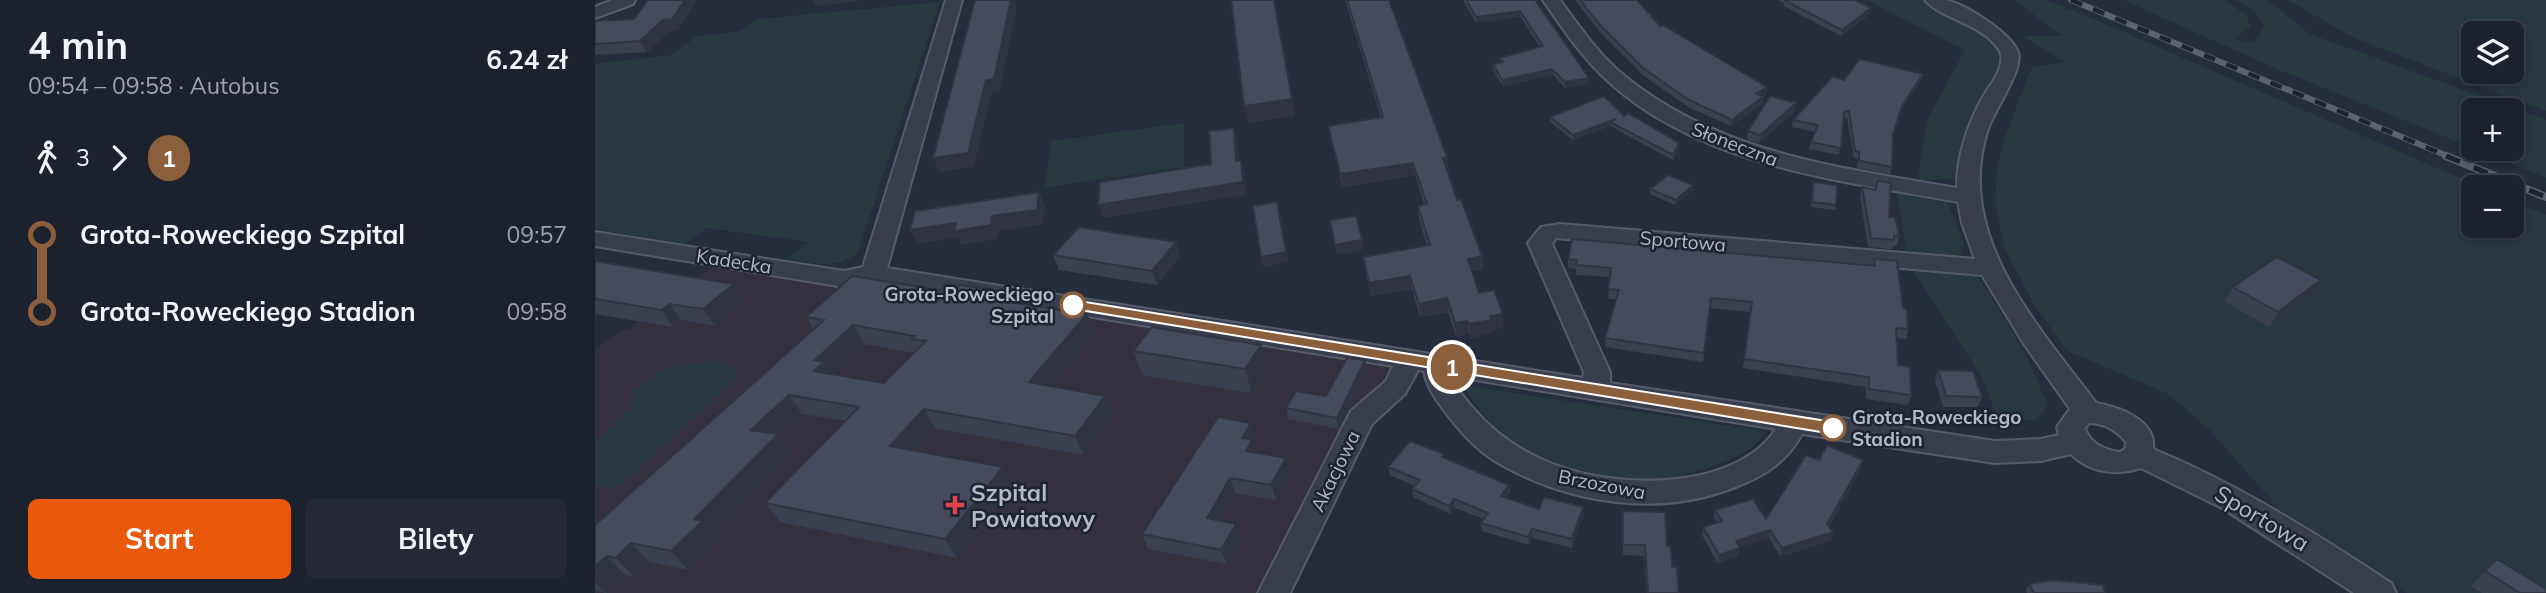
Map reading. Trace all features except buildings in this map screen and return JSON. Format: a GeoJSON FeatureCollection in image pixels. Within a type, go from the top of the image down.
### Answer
{"type":"FeatureCollection","features":[{"type":"Feature","properties":{"kind":"street"},"geometry":{"type":"LineString","coordinates":[[595,13],[627,0]]}},
{"type":"Feature","properties":{"kind":"street"},"geometry":{"type":"LineString","coordinates":[[873,273],[954,0]]}},
{"type":"Feature","properties":{"kind":"street","name":"Słoneczna"},"geometry":{"type":"LineString","coordinates":[[1551,0],[1603,66],[1644,102],[1672,118],[1779,162],[1968,197]]}},
{"type":"Feature","properties":{"kind":"street"},"geometry":{"type":"LineString","coordinates":[[1933,0],[1984,28],[2002,41],[2010,51],[2010,65],[1980,123],[1971,158],[1968,197],[1976,233],[1990,268],[2088,413]]}},
{"type":"Feature","properties":{"kind":"street","name":"Sportowa"},"geometry":{"type":"LineString","coordinates":[[1597,390],[1597,372],[1540,243],[1549,232],[1560,230],[1990,268]]}},
{"type":"Feature","properties":{"kind":"street","name":"Kadecka"},"geometry":{"type":"LineString","coordinates":[[595,239],[844,279],[873,273],[1422,363],[1995,452],[2041,450],[2075,442]]}},
{"type":"Feature","properties":{"kind":"street","name":"Brzozowa"},"geometry":{"type":"LineString","coordinates":[[1422,363],[1463,417],[1493,446],[1509,457],[1543,472],[1622,492],[1674,494],[1723,482],[1772,455],[1787,439],[1793,422]]}},
{"type":"Feature","properties":{"kind":"street","name":"Akacjowa"},"geometry":{"type":"LineString","coordinates":[[1274,593],[1361,418],[1422,363]]}},
{"type":"Feature","properties":{"kind":"street"},"geometry":{"type":"LineString","coordinates":[[2088,413],[2109,415],[2129,426],[2140,441],[2138,455],[2126,462],[2108,461],[2089,454],[2075,442],[2071,427],[2079,416],[2088,413]]}},
{"type":"Feature","properties":{"kind":"street","name":"Sportowa"},"geometry":{"type":"LineString","coordinates":[[2138,455],[2224,494],[2380,593]]}},
{"type":"Feature","properties":{"kind":"shaded area"},"geometry":{"type":"Polygon","coordinates":[[[1866,0],[1921,0],[1981,30],[1998,48],[2000,66],[1977,112],[1957,178],[1920,181],[1918,176],[1927,120],[1965,50],[1866,0]]]}},
{"type":"Feature","properties":{"kind":"shaded area"},"geometry":{"type":"Polygon","coordinates":[[[2015,0],[2044,0],[2080,13],[2461,178],[2461,238],[2524,238],[2524,206],[2546,215],[2546,593],[2408,593],[2279,509],[2209,429],[2168,394],[2066,350],[2032,301],[2004,247],[1995,203],[1997,168],[2005,136],[2032,67],[2065,62],[2022,36],[2061,36],[2015,0]]]}},
{"type":"Feature","properties":{"kind":"shaded area"},"geometry":{"type":"Polygon","coordinates":[[[2123,0],[2225,0],[2246,15],[2251,27],[2234,39],[2252,42],[2264,25],[2255,11],[2236,0],[2268,0],[2310,34],[2486,98],[2461,98],[2461,143],[2277,69],[2123,0]]]}},
{"type":"Feature","properties":{"kind":"shaded area"},"geometry":{"type":"Polygon","coordinates":[[[2288,0],[2546,0],[2546,111],[2524,103],[2524,98],[2512,98],[2475,84],[2524,84],[2524,21],[2461,21],[2461,79],[2354,38],[2288,0]]]}},
{"type":"Feature","properties":{"kind":"shaded area"},"geometry":{"type":"Polygon","coordinates":[[[940,2],[858,252],[850,258],[825,264],[789,259],[808,242],[706,228],[685,244],[595,229],[595,64],[671,55],[697,36],[740,31],[757,19],[940,2]]]}},
{"type":"Feature","properties":{"kind":"shaded area"},"geometry":{"type":"Polygon","coordinates":[[[2524,112],[2546,120],[2546,178],[2504,161],[2524,161],[2524,112]]]}},
{"type":"Feature","properties":{"kind":"shaded area"},"geometry":{"type":"Polygon","coordinates":[[[1184,123],[1184,167],[1044,188],[1051,141],[1184,123]]]}},
{"type":"Feature","properties":{"kind":"shaded area"},"geometry":{"type":"Polygon","coordinates":[[[1897,189],[1947,201],[1964,243],[1957,265],[1978,276],[2026,354],[2048,406],[2036,420],[1999,422],[1981,376],[1913,270],[1906,252],[1897,189]]]}},
{"type":"Feature","properties":{"kind":"shaded area","name":"Szpital Powiatowy"},"geometry":{"type":"Polygon","coordinates":[[[723,259],[1409,361],[1361,418],[1270,593],[595,593],[595,350],[624,329],[628,330],[723,259]]]}},
{"type":"Feature","properties":{"kind":"shaded area"},"geometry":{"type":"Polygon","coordinates":[[[719,360],[739,375],[616,489],[595,486],[595,442],[629,410],[634,391],[666,367],[719,360]]]}},
{"type":"Feature","properties":{"kind":"shaded area"},"geometry":{"type":"Polygon","coordinates":[[[1462,385],[1765,431],[1755,444],[1743,453],[1691,473],[1647,480],[1604,477],[1562,465],[1515,444],[1491,423],[1462,385]]]}},
{"type":"Feature","properties":{"kind":"railway"},"geometry":{"type":"LineString","coordinates":[[2071,0],[2450,157]]}},
{"type":"Feature","properties":{"kind":"railway"},"geometry":{"type":"LineString","coordinates":[[2446,156],[2546,197]]}},
{"type":"Feature","properties":{"kind":"bus line","name":"1"},"geometry":{"type":"LineString","coordinates":[[1073,305],[1833,428]]}},
{"type":"Feature","properties":{"kind":"place","name":"Grota-Roweckiego Szpital"},"geometry":{"type":"Point","coordinates":[1073,305]}},
{"type":"Feature","properties":{"kind":"place","name":"Grota-Roweckiego Stadion"},"geometry":{"type":"Point","coordinates":[1833,428]}},
{"type":"Feature","properties":{"kind":"place","name":"Szpital Powiatowy"},"geometry":{"type":"Point","coordinates":[955,505]}}]}
